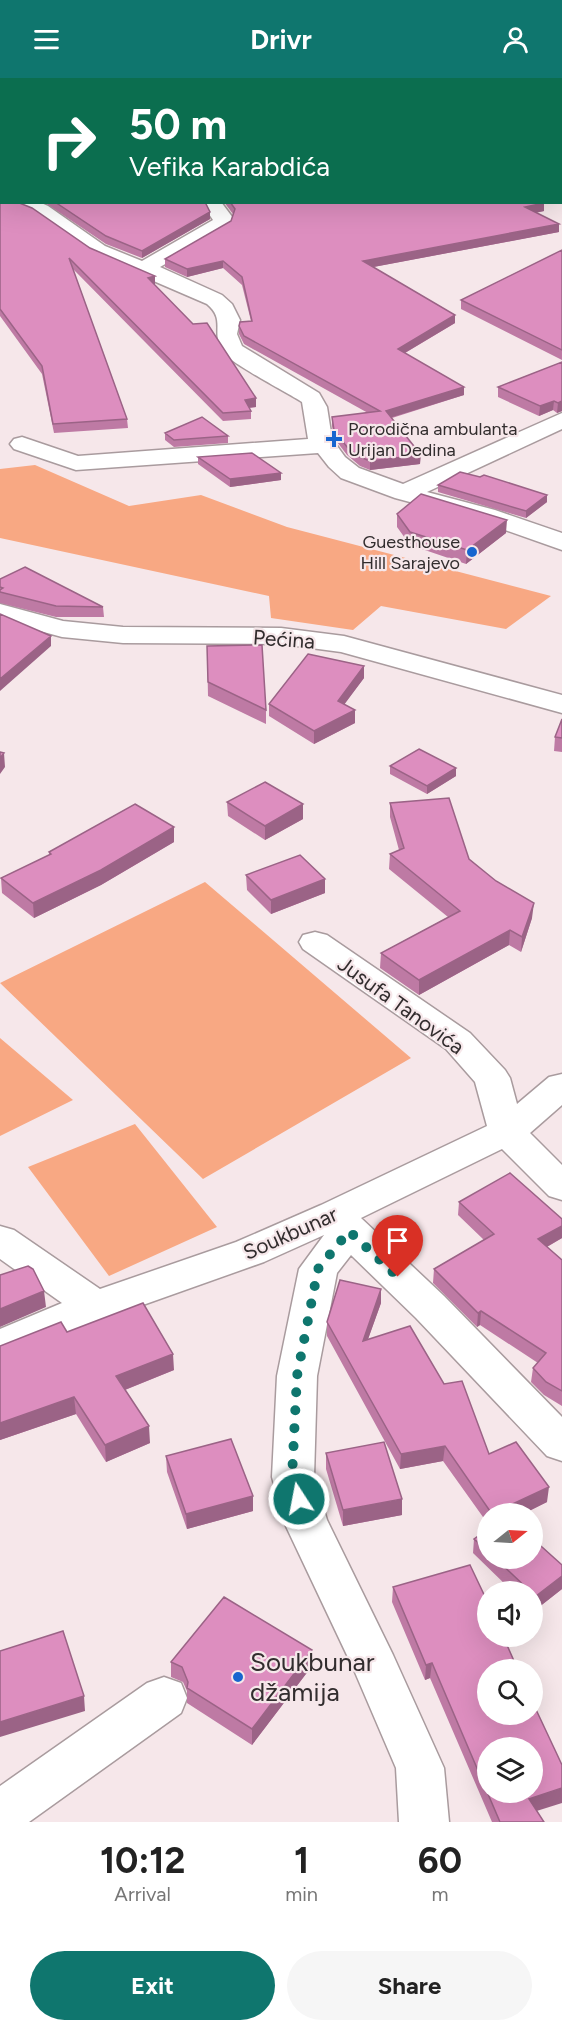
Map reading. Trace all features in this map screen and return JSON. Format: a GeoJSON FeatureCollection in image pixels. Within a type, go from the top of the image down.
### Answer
{"type":"FeatureCollection","features":[{"type":"Feature","properties":{"kind":"street"},"geometry":{"type":"LineString","coordinates":[[26,204],[41,210],[98,250],[175,281],[220,304],[229,315],[230,326],[226,334],[232,350],[311,398],[316,407],[317,426],[325,445],[337,462],[350,473],[404,493],[486,515],[562,542]]}},
{"type":"Feature","properties":{"kind":"street"},"geometry":{"type":"LineString","coordinates":[[152,273],[148,267],[151,262],[223,223],[223,218],[212,204]]}},
{"type":"Feature","properties":{"kind":"street"},"geometry":{"type":"LineString","coordinates":[[404,493],[562,420]]}},
{"type":"Feature","properties":{"kind":"street"},"geometry":{"type":"LineString","coordinates":[[21,444],[76,464],[325,445]]}},
{"type":"Feature","properties":{"kind":"street","name":"Pećina"},"geometry":{"type":"LineString","coordinates":[[0,612],[62,629],[113,634],[281,636],[344,644],[562,704]]}},
{"type":"Feature","properties":{"kind":"street","name":"Jusufa Tanovića"},"geometry":{"type":"LineString","coordinates":[[315,942],[458,1041],[492,1078],[507,1131],[562,1187]]}},
{"type":"Feature","properties":{"kind":"street","name":"Soukbunar"},"geometry":{"type":"LineString","coordinates":[[0,1346],[95,1306],[341,1223],[507,1131],[562,1086]]}},
{"type":"Feature","properties":{"kind":"street"},"geometry":{"type":"LineString","coordinates":[[424,1822],[420,1768],[377,1668],[305,1521],[292,1477],[297,1376],[318,1269],[341,1223],[430,1307],[562,1444]]}},
{"type":"Feature","properties":{"kind":"street"},"geometry":{"type":"LineString","coordinates":[[0,1240],[95,1306]]}},
{"type":"Feature","properties":{"kind":"street"},"geometry":{"type":"LineString","coordinates":[[0,1814],[164,1698]]}},
{"type":"Feature","properties":{"kind":"shaded area"},"geometry":{"type":"Polygon","coordinates":[[[35,465],[129,506],[201,495],[287,527],[551,596],[506,629],[381,606],[353,630],[271,618],[269,596],[0,538],[0,469],[35,465]]]}},
{"type":"Feature","properties":{"kind":"shaded area"},"geometry":{"type":"Polygon","coordinates":[[[205,882],[411,1058],[203,1179],[0,983],[205,882]]]}},
{"type":"Feature","properties":{"kind":"shaded area"},"geometry":{"type":"Polygon","coordinates":[[[0,1038],[73,1100],[0,1136],[0,1038]]]}},
{"type":"Feature","properties":{"kind":"shaded area"},"geometry":{"type":"Polygon","coordinates":[[[135,1124],[217,1227],[109,1276],[28,1167],[135,1124]]]}},
{"type":"Feature","properties":{"kind":"building"},"geometry":{"type":"Polygon","coordinates":[[[0,204],[22,204],[32,208],[90,248],[155,276],[148,278],[193,324],[207,323],[256,398],[245,400],[251,411],[223,413],[69,258],[127,419],[53,424],[42,366],[0,309],[0,204]]]}},
{"type":"Feature","properties":{"kind":"building"},"geometry":{"type":"Polygon","coordinates":[[[58,204],[206,204],[210,212],[142,251],[106,236],[58,204]]]}},
{"type":"Feature","properties":{"kind":"building"},"geometry":{"type":"Polygon","coordinates":[[[231,204],[539,204],[525,207],[559,224],[363,261],[455,315],[398,349],[464,387],[386,411],[421,455],[370,461],[347,447],[334,430],[332,417],[380,411],[244,336],[239,326],[240,322],[252,321],[242,277],[223,261],[187,269],[165,259],[231,221],[235,209],[231,204]]]}},
{"type":"Feature","properties":{"kind":"building"},"geometry":{"type":"Polygon","coordinates":[[[562,250],[562,350],[461,300],[562,250]]]}},
{"type":"Feature","properties":{"kind":"building"},"geometry":{"type":"Polygon","coordinates":[[[562,362],[562,401],[558,403],[554,401],[540,406],[498,387],[562,362]]]}},
{"type":"Feature","properties":{"kind":"building"},"geometry":{"type":"Polygon","coordinates":[[[202,417],[228,436],[174,440],[165,433],[202,417]]]}},
{"type":"Feature","properties":{"kind":"building"},"geometry":{"type":"Polygon","coordinates":[[[252,453],[281,473],[230,479],[198,457],[252,453]]]}},
{"type":"Feature","properties":{"kind":"building"},"geometry":{"type":"Polygon","coordinates":[[[460,472],[480,477],[484,475],[547,495],[526,511],[438,485],[460,472]]]}},
{"type":"Feature","properties":{"kind":"building"},"geometry":{"type":"Polygon","coordinates":[[[421,494],[507,520],[467,550],[410,532],[397,514],[421,494]]]}},
{"type":"Feature","properties":{"kind":"building"},"geometry":{"type":"Polygon","coordinates":[[[25,567],[103,607],[56,606],[0,592],[3,588],[0,587],[0,579],[25,567]]]}},
{"type":"Feature","properties":{"kind":"building"},"geometry":{"type":"Polygon","coordinates":[[[0,614],[51,636],[0,679],[0,614]]]}},
{"type":"Feature","properties":{"kind":"building"},"geometry":{"type":"Polygon","coordinates":[[[262,645],[266,710],[208,682],[207,646],[262,645]]]}},
{"type":"Feature","properties":{"kind":"building"},"geometry":{"type":"Polygon","coordinates":[[[308,654],[364,666],[338,701],[355,710],[314,731],[269,704],[308,654]]]}},
{"type":"Feature","properties":{"kind":"building"},"geometry":{"type":"Polygon","coordinates":[[[562,719],[562,738],[555,737],[562,719]]]}},
{"type":"Feature","properties":{"kind":"building"},"geometry":{"type":"Polygon","coordinates":[[[419,749],[456,768],[427,786],[390,766],[419,749]]]}},
{"type":"Feature","properties":{"kind":"building"},"geometry":{"type":"Polygon","coordinates":[[[265,782],[303,804],[265,826],[227,802],[265,782]]]}},
{"type":"Feature","properties":{"kind":"building"},"geometry":{"type":"Polygon","coordinates":[[[449,798],[469,859],[496,881],[534,903],[522,937],[510,930],[419,980],[381,953],[460,911],[390,854],[404,848],[390,803],[449,798]]]}},
{"type":"Feature","properties":{"kind":"building"},"geometry":{"type":"Polygon","coordinates":[[[135,804],[174,827],[101,870],[33,903],[1,878],[51,854],[49,852],[135,804]]]}},
{"type":"Feature","properties":{"kind":"building"},"geometry":{"type":"Polygon","coordinates":[[[300,855],[325,879],[271,900],[246,875],[300,855]]]}},
{"type":"Feature","properties":{"kind":"building"},"geometry":{"type":"Polygon","coordinates":[[[510,1173],[562,1219],[562,1226],[538,1239],[562,1260],[562,1391],[546,1382],[533,1368],[546,1353],[481,1311],[478,1313],[434,1269],[494,1234],[459,1202],[510,1173]]]}},
{"type":"Feature","properties":{"kind":"building"},"geometry":{"type":"Polygon","coordinates":[[[28,1266],[33,1269],[44,1291],[0,1309],[0,1275],[28,1266]]]}},
{"type":"Feature","properties":{"kind":"building"},"geometry":{"type":"Polygon","coordinates":[[[340,1280],[381,1289],[363,1341],[410,1326],[444,1384],[462,1381],[489,1454],[516,1442],[549,1487],[514,1503],[484,1503],[445,1446],[401,1454],[327,1322],[340,1280]]]}},
{"type":"Feature","properties":{"kind":"building"},"geometry":{"type":"Polygon","coordinates":[[[143,1303],[173,1354],[116,1376],[149,1426],[105,1445],[74,1397],[0,1423],[0,1346],[61,1322],[67,1332],[143,1303]]]}},
{"type":"Feature","properties":{"kind":"building"},"geometry":{"type":"Polygon","coordinates":[[[231,1439],[253,1496],[186,1514],[166,1456],[231,1439]]]}},
{"type":"Feature","properties":{"kind":"building"},"geometry":{"type":"Polygon","coordinates":[[[384,1442],[402,1499],[343,1510],[326,1453],[384,1442]]]}},
{"type":"Feature","properties":{"kind":"building"},"geometry":{"type":"Polygon","coordinates":[[[543,1548],[562,1565],[562,1576],[543,1591],[543,1581],[519,1581],[507,1569],[543,1569],[543,1548]]]}},
{"type":"Feature","properties":{"kind":"building"},"geometry":{"type":"Polygon","coordinates":[[[470,1565],[478,1581],[477,1647],[508,1647],[513,1659],[477,1659],[477,1725],[543,1724],[562,1765],[562,1788],[543,1794],[543,1737],[477,1737],[477,1768],[432,1663],[426,1665],[393,1587],[470,1565]]]}},
{"type":"Feature","properties":{"kind":"building","name":"Soukbunar džamija"},"geometry":{"type":"Polygon","coordinates":[[[224,1597],[312,1650],[252,1729],[187,1688],[188,1682],[182,1667],[171,1662],[224,1597]]]}},
{"type":"Feature","properties":{"kind":"building"},"geometry":{"type":"Polygon","coordinates":[[[63,1631],[84,1696],[0,1722],[0,1651],[63,1631]]]}},
{"type":"Feature","properties":{"kind":"building"},"geometry":{"type":"Polygon","coordinates":[[[492,1803],[532,1803],[544,1822],[500,1822],[492,1803]]]}},
{"type":"Feature","properties":{"kind":"place","name":"Porodična ambulanta Urijan Dedina"},"geometry":{"type":"Point","coordinates":[334,439]}},
{"type":"Feature","properties":{"kind":"place","name":"Guesthouse Hill Sarajevo"},"geometry":{"type":"Point","coordinates":[472,552]}},
{"type":"Feature","properties":{"kind":"place","name":"Soukbunar džamija"},"geometry":{"type":"Point","coordinates":[238,1677]}},
{"type":"Feature","properties":{"kind":"route"},"geometry":{"type":"LineString","coordinates":[[299,1499],[292,1477],[297,1376],[318,1269],[349,1231],[398,1277]]}}]}
